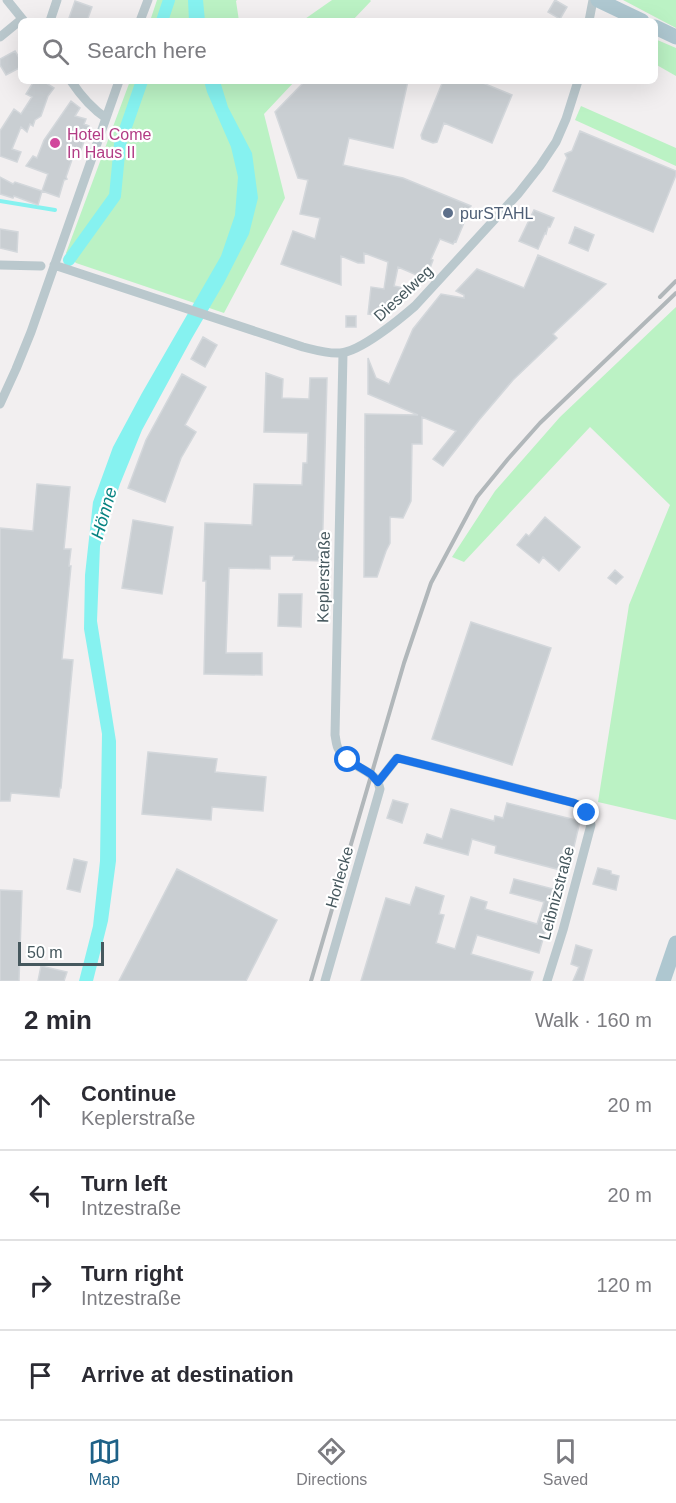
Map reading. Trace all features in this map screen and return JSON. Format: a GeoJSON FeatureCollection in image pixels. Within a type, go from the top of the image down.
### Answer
{"type":"FeatureCollection","features":[{"type":"Feature","properties":{"kind":"main road"},"geometry":{"type":"LineString","coordinates":[[598,0],[636,18]]}},
{"type":"Feature","properties":{"kind":"main road"},"geometry":{"type":"LineString","coordinates":[[658,29],[676,38]]}},
{"type":"Feature","properties":{"kind":"main road"},"geometry":{"type":"LineString","coordinates":[[663,981],[676,943]]}},
{"type":"Feature","properties":{"kind":"street"},"geometry":{"type":"LineString","coordinates":[[8,0],[22,18]]}},
{"type":"Feature","properties":{"kind":"street"},"geometry":{"type":"LineString","coordinates":[[51,18],[57,0]]}},
{"type":"Feature","properties":{"kind":"street"},"geometry":{"type":"LineString","coordinates":[[141,18],[148,0]]}},
{"type":"Feature","properties":{"kind":"street"},"geometry":{"type":"LineString","coordinates":[[590,18],[593,0]]}},
{"type":"Feature","properties":{"kind":"street"},"geometry":{"type":"LineString","coordinates":[[0,37],[18,24]]}},
{"type":"Feature","properties":{"kind":"street"},"geometry":{"type":"LineString","coordinates":[[73,84],[84,99],[106,118]]}},
{"type":"Feature","properties":{"kind":"street"},"geometry":{"type":"LineString","coordinates":[[0,404],[16,369],[118,84]]}},
{"type":"Feature","properties":{"kind":"street","name":"Dieselweg"},"geometry":{"type":"LineString","coordinates":[[343,353],[383,332],[415,306],[518,194],[556,142],[577,84]]}},
{"type":"Feature","properties":{"kind":"street"},"geometry":{"type":"LineString","coordinates":[[0,265],[40,266]]}},
{"type":"Feature","properties":{"kind":"street"},"geometry":{"type":"LineString","coordinates":[[54,265],[303,347],[343,353]]}},
{"type":"Feature","properties":{"kind":"street","name":"Keplerstraße"},"geometry":{"type":"LineString","coordinates":[[343,353],[335,735],[339,750],[348,760],[371,774],[378,782]]}},
{"type":"Feature","properties":{"kind":"street","name":"Leibnizstraße"},"geometry":{"type":"LineString","coordinates":[[378,782],[397,758],[583,807],[591,825],[563,930],[546,981]]}},
{"type":"Feature","properties":{"kind":"street","name":"Horlecke"},"geometry":{"type":"LineString","coordinates":[[325,981],[380,789],[378,782]]}},
{"type":"Feature","properties":{"kind":"green space"},"geometry":{"type":"Polygon","coordinates":[[[157,0],[237,0],[239,18],[151,18],[157,0]]]}},
{"type":"Feature","properties":{"kind":"green space"},"geometry":{"type":"Polygon","coordinates":[[[332,0],[371,1],[355,18],[306,18],[332,0]]]}},
{"type":"Feature","properties":{"kind":"green space"},"geometry":{"type":"Polygon","coordinates":[[[623,0],[676,0],[676,28],[623,0]]]}},
{"type":"Feature","properties":{"kind":"green space"},"geometry":{"type":"Polygon","coordinates":[[[658,40],[676,48],[676,76],[658,66],[658,40]]]}},
{"type":"Feature","properties":{"kind":"green space"},"geometry":{"type":"Polygon","coordinates":[[[129,84],[292,84],[264,114],[285,198],[224,313],[76,263],[66,253],[129,84]]]}},
{"type":"Feature","properties":{"kind":"green space"},"geometry":{"type":"Polygon","coordinates":[[[581,106],[676,148],[676,166],[575,120],[581,106]]]}},
{"type":"Feature","properties":{"kind":"green space"},"geometry":{"type":"Polygon","coordinates":[[[676,307],[676,820],[598,802],[629,605],[670,505],[590,427],[464,562],[452,557],[495,491],[560,417],[676,307]]]}},
{"type":"Feature","properties":{"kind":"water"},"geometry":{"type":"Polygon","coordinates":[[[188,0],[203,0],[205,18],[189,18],[188,0]]]}},
{"type":"Feature","properties":{"kind":"water","name":"Hönne"},"geometry":{"type":"Polygon","coordinates":[[[205,84],[221,84],[228,107],[252,153],[258,198],[249,234],[142,430],[120,484],[100,546],[97,621],[116,741],[116,861],[108,921],[93,981],[79,981],[93,926],[100,861],[102,734],[84,629],[85,575],[93,502],[113,447],[221,256],[235,215],[238,177],[231,147],[205,84]]]}},
{"type":"Feature","properties":{"kind":"building"},"geometry":{"type":"Polygon","coordinates":[[[555,0],[567,7],[561,18],[548,12],[555,0]]]}},
{"type":"Feature","properties":{"kind":"building"},"geometry":{"type":"Polygon","coordinates":[[[75,1],[92,7],[88,18],[69,18],[75,1]]]}},
{"type":"Feature","properties":{"kind":"building"},"geometry":{"type":"Polygon","coordinates":[[[15,51],[18,56],[18,69],[6,75],[0,65],[0,59],[15,51]]]}},
{"type":"Feature","properties":{"kind":"building"},"geometry":{"type":"Polygon","coordinates":[[[32,84],[48,84],[54,88],[48,96],[41,116],[35,120],[33,126],[30,124],[27,132],[21,127],[12,149],[21,152],[17,162],[0,156],[0,131],[14,109],[21,114],[32,97],[26,94],[32,84]]]}},
{"type":"Feature","properties":{"kind":"building"},"geometry":{"type":"Polygon","coordinates":[[[302,84],[407,84],[393,148],[349,138],[343,165],[403,178],[471,206],[456,242],[453,244],[440,239],[431,259],[433,260],[426,279],[398,267],[394,286],[404,288],[401,303],[389,301],[386,316],[368,314],[371,287],[384,289],[388,262],[364,253],[364,263],[341,256],[341,285],[281,264],[293,231],[315,239],[320,218],[300,214],[308,180],[298,178],[275,112],[302,84]]]}},
{"type":"Feature","properties":{"kind":"building"},"geometry":{"type":"Polygon","coordinates":[[[442,84],[485,84],[512,95],[492,143],[444,123],[437,142],[422,139],[421,135],[442,84]]]}},
{"type":"Feature","properties":{"kind":"building"},"geometry":{"type":"Polygon","coordinates":[[[71,101],[80,108],[75,116],[86,119],[84,124],[89,126],[81,150],[76,148],[59,197],[42,191],[48,174],[26,166],[33,156],[37,158],[44,140],[71,101]]]}},
{"type":"Feature","properties":{"kind":"building"},"geometry":{"type":"Polygon","coordinates":[[[580,131],[676,171],[653,232],[553,191],[567,158],[565,154],[572,151],[580,131]]]}},
{"type":"Feature","properties":{"kind":"building"},"geometry":{"type":"Polygon","coordinates":[[[0,177],[13,184],[15,182],[42,191],[38,205],[14,196],[13,198],[0,194],[0,177]]]}},
{"type":"Feature","properties":{"kind":"building"},"geometry":{"type":"Polygon","coordinates":[[[534,210],[554,218],[538,249],[519,241],[534,210]]]}},
{"type":"Feature","properties":{"kind":"building"},"geometry":{"type":"Polygon","coordinates":[[[575,227],[594,235],[588,251],[569,243],[575,227]]]}},
{"type":"Feature","properties":{"kind":"building"},"geometry":{"type":"Polygon","coordinates":[[[0,229],[18,232],[17,252],[0,248],[0,229]]]}},
{"type":"Feature","properties":{"kind":"building"},"geometry":{"type":"Polygon","coordinates":[[[538,255],[606,284],[553,334],[557,338],[513,380],[443,466],[433,459],[456,431],[422,417],[422,444],[412,444],[411,501],[403,518],[390,517],[390,543],[377,577],[364,577],[365,414],[418,415],[368,394],[368,358],[376,378],[389,384],[413,329],[441,294],[464,298],[464,295],[456,291],[477,269],[524,288],[538,255]]]}},
{"type":"Feature","properties":{"kind":"building"},"geometry":{"type":"Polygon","coordinates":[[[346,316],[356,316],[356,327],[346,327],[346,316]]]}},
{"type":"Feature","properties":{"kind":"building"},"geometry":{"type":"Polygon","coordinates":[[[203,337],[217,345],[205,367],[191,359],[203,337]]]}},
{"type":"Feature","properties":{"kind":"building"},"geometry":{"type":"Polygon","coordinates":[[[266,373],[283,379],[282,398],[309,399],[310,378],[327,378],[322,561],[293,560],[294,556],[270,556],[270,569],[229,568],[226,653],[262,653],[262,675],[204,674],[205,523],[252,525],[254,484],[302,485],[303,463],[307,463],[308,433],[264,432],[266,373]]]}},
{"type":"Feature","properties":{"kind":"building"},"geometry":{"type":"Polygon","coordinates":[[[182,374],[206,387],[185,425],[196,432],[181,458],[165,502],[128,488],[146,440],[182,374]]]}},
{"type":"Feature","properties":{"kind":"building"},"geometry":{"type":"Polygon","coordinates":[[[37,484],[70,487],[64,549],[71,549],[69,566],[71,566],[62,659],[73,660],[61,788],[59,797],[11,793],[10,801],[0,801],[0,528],[33,531],[37,484]]]}},
{"type":"Feature","properties":{"kind":"building"},"geometry":{"type":"Polygon","coordinates":[[[545,517],[580,547],[559,571],[543,557],[539,563],[517,545],[526,534],[529,536],[545,517]]]}},
{"type":"Feature","properties":{"kind":"building"},"geometry":{"type":"Polygon","coordinates":[[[133,520],[173,527],[162,594],[122,588],[133,520]]]}},
{"type":"Feature","properties":{"kind":"building"},"geometry":{"type":"Polygon","coordinates":[[[615,570],[623,577],[616,584],[608,578],[615,570]]]}},
{"type":"Feature","properties":{"kind":"building"},"geometry":{"type":"Polygon","coordinates":[[[279,594],[302,594],[301,627],[278,626],[279,594]]]}},
{"type":"Feature","properties":{"kind":"building"},"geometry":{"type":"Polygon","coordinates":[[[471,622],[551,648],[512,765],[432,739],[471,622]]]}},
{"type":"Feature","properties":{"kind":"building"},"geometry":{"type":"Polygon","coordinates":[[[148,752],[217,759],[215,772],[266,777],[263,811],[212,807],[211,820],[142,814],[148,752]]]}},
{"type":"Feature","properties":{"kind":"building"},"geometry":{"type":"Polygon","coordinates":[[[393,800],[408,804],[402,823],[387,818],[393,800]]]}},
{"type":"Feature","properties":{"kind":"building"},"geometry":{"type":"Polygon","coordinates":[[[507,803],[580,821],[568,872],[495,853],[496,846],[472,839],[468,855],[424,843],[427,834],[442,839],[451,809],[494,821],[495,816],[503,818],[507,803]]]}},
{"type":"Feature","properties":{"kind":"building"},"geometry":{"type":"Polygon","coordinates":[[[74,859],[87,862],[80,892],[67,889],[74,859]]]}},
{"type":"Feature","properties":{"kind":"building"},"geometry":{"type":"Polygon","coordinates":[[[598,868],[611,871],[611,874],[619,876],[616,890],[593,884],[598,868]]]}},
{"type":"Feature","properties":{"kind":"building"},"geometry":{"type":"Polygon","coordinates":[[[177,869],[277,920],[246,981],[119,981],[177,869]]]}},
{"type":"Feature","properties":{"kind":"building"},"geometry":{"type":"Polygon","coordinates":[[[514,879],[557,890],[539,953],[477,935],[471,954],[533,972],[530,981],[361,981],[386,898],[410,905],[416,887],[444,896],[439,914],[444,915],[436,943],[455,949],[471,897],[487,902],[485,909],[537,924],[544,902],[510,893],[514,879]]]}},
{"type":"Feature","properties":{"kind":"building"},"geometry":{"type":"Polygon","coordinates":[[[0,890],[22,891],[19,981],[0,981],[0,890]]]}},
{"type":"Feature","properties":{"kind":"building"},"geometry":{"type":"Polygon","coordinates":[[[576,945],[592,950],[583,981],[573,981],[579,967],[571,964],[576,945]]]}},
{"type":"Feature","properties":{"kind":"building"},"geometry":{"type":"Polygon","coordinates":[[[41,966],[67,972],[64,981],[38,981],[41,966]]]}},
{"type":"Feature","properties":{"kind":"waterway"},"geometry":{"type":"LineString","coordinates":[[163,18],[169,0]]}},
{"type":"Feature","properties":{"kind":"waterway"},"geometry":{"type":"LineString","coordinates":[[69,260],[115,196],[120,144],[141,84]]}},
{"type":"Feature","properties":{"kind":"waterway"},"geometry":{"type":"LineString","coordinates":[[0,201],[55,210]]}},
{"type":"Feature","properties":{"kind":"railway"},"geometry":{"type":"LineString","coordinates":[[660,297],[676,281]]}},
{"type":"Feature","properties":{"kind":"railway"},"geometry":{"type":"LineString","coordinates":[[311,981],[404,663],[431,583],[477,497],[508,459],[540,423],[676,293]]}},
{"type":"Feature","properties":{"kind":"place","name":"Hotel Come In Haus II"},"geometry":{"type":"Point","coordinates":[55,143]}},
{"type":"Feature","properties":{"kind":"place","name":"purSTAHL"},"geometry":{"type":"Point","coordinates":[448,213]}},
{"type":"Feature","properties":{"kind":"route"},"geometry":{"type":"LineString","coordinates":[[348,760],[371,774],[378,782],[397,758],[574,803],[583,807],[587,813]]}}]}
